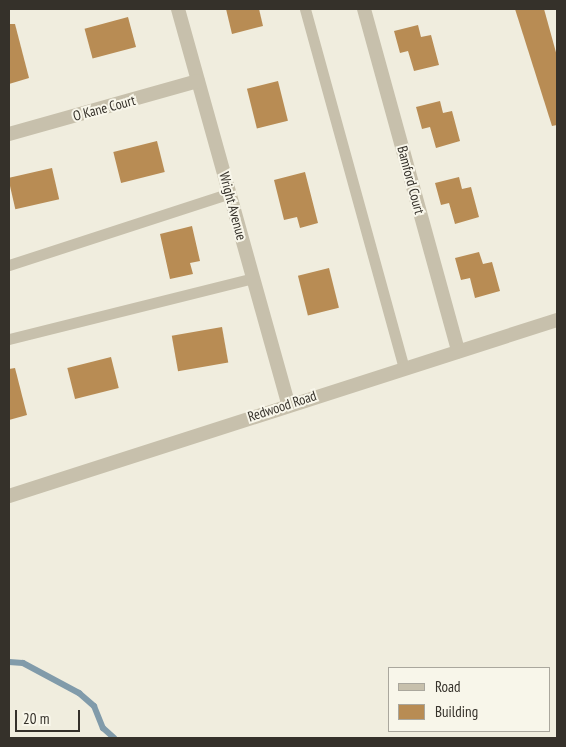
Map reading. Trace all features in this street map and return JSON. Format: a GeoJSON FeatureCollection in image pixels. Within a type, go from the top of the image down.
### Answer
{"type":"FeatureCollection","features":[{"type":"Feature","properties":{"kind":"street","name":"Wright Avenue"},"geometry":{"type":"LineString","coordinates":[[178,9],[288,404]]}},
{"type":"Feature","properties":{"kind":"street","name":"Bamford Court"},"geometry":{"type":"LineString","coordinates":[[364,9],[458,350]]}},
{"type":"Feature","properties":{"kind":"street","name":"O Kane Court"},"geometry":{"type":"LineString","coordinates":[[9,134],[198,81]]}},
{"type":"Feature","properties":{"kind":"street","name":"Redwood Road"},"geometry":{"type":"LineString","coordinates":[[9,496],[288,404],[557,320]]}},
{"type":"Feature","properties":{"kind":"lane"},"geometry":{"type":"LineString","coordinates":[[305,9],[404,368]]}},
{"type":"Feature","properties":{"kind":"lane"},"geometry":{"type":"LineString","coordinates":[[9,265],[230,193]]}},
{"type":"Feature","properties":{"kind":"lane"},"geometry":{"type":"LineString","coordinates":[[9,339],[253,278]]}},
{"type":"Feature","properties":{"kind":"building"},"geometry":{"type":"Polygon","coordinates":[[[226,9],[259,9],[263,26],[232,34],[226,9]]]}},
{"type":"Feature","properties":{"kind":"building"},"geometry":{"type":"Polygon","coordinates":[[[515,9],[544,9],[557,56],[557,125],[552,126],[515,9]]]}},
{"type":"Feature","properties":{"kind":"building"},"geometry":{"type":"Polygon","coordinates":[[[128,17],[136,47],[93,59],[85,29],[128,17]]]}},
{"type":"Feature","properties":{"kind":"building"},"geometry":{"type":"Polygon","coordinates":[[[9,24],[15,24],[29,78],[9,84],[9,24]]]}},
{"type":"Feature","properties":{"kind":"building"},"geometry":{"type":"Polygon","coordinates":[[[418,25],[421,37],[431,35],[439,65],[414,71],[408,51],[400,53],[394,31],[418,25]]]}},
{"type":"Feature","properties":{"kind":"building"},"geometry":{"type":"Polygon","coordinates":[[[278,81],[288,121],[257,129],[247,89],[278,81]]]}},
{"type":"Feature","properties":{"kind":"building"},"geometry":{"type":"Polygon","coordinates":[[[440,101],[443,113],[452,111],[460,141],[436,148],[430,127],[422,129],[416,107],[440,101]]]}},
{"type":"Feature","properties":{"kind":"building"},"geometry":{"type":"Polygon","coordinates":[[[157,141],[165,172],[121,183],[113,152],[157,141]]]}},
{"type":"Feature","properties":{"kind":"building"},"geometry":{"type":"Polygon","coordinates":[[[52,168],[59,199],[15,209],[9,178],[52,168]]]}},
{"type":"Feature","properties":{"kind":"building"},"geometry":{"type":"Polygon","coordinates":[[[305,172],[318,223],[300,228],[297,217],[284,220],[274,180],[305,172]]]}},
{"type":"Feature","properties":{"kind":"building"},"geometry":{"type":"Polygon","coordinates":[[[459,177],[462,189],[471,187],[479,217],[455,224],[449,203],[441,205],[435,183],[459,177]]]}},
{"type":"Feature","properties":{"kind":"building"},"geometry":{"type":"Polygon","coordinates":[[[192,226],[200,261],[190,263],[193,274],[170,279],[160,234],[192,226]]]}},
{"type":"Feature","properties":{"kind":"building"},"geometry":{"type":"Polygon","coordinates":[[[479,252],[483,264],[492,262],[500,291],[475,298],[470,278],[461,280],[455,258],[479,252]]]}},
{"type":"Feature","properties":{"kind":"building"},"geometry":{"type":"Polygon","coordinates":[[[329,268],[339,308],[308,316],[298,276],[329,268]]]}},
{"type":"Feature","properties":{"kind":"building"},"geometry":{"type":"Polygon","coordinates":[[[222,327],[228,362],[178,371],[172,336],[222,327]]]}},
{"type":"Feature","properties":{"kind":"building"},"geometry":{"type":"Polygon","coordinates":[[[111,357],[119,388],[75,399],[67,368],[111,357]]]}},
{"type":"Feature","properties":{"kind":"building"},"geometry":{"type":"Polygon","coordinates":[[[15,368],[27,415],[9,420],[9,369],[15,368]]]}},
{"type":"Feature","properties":{"kind":"waterway"},"geometry":{"type":"LineString","coordinates":[[9,662],[23,663],[79,693],[94,706],[103,728],[114,738]]}}]}
